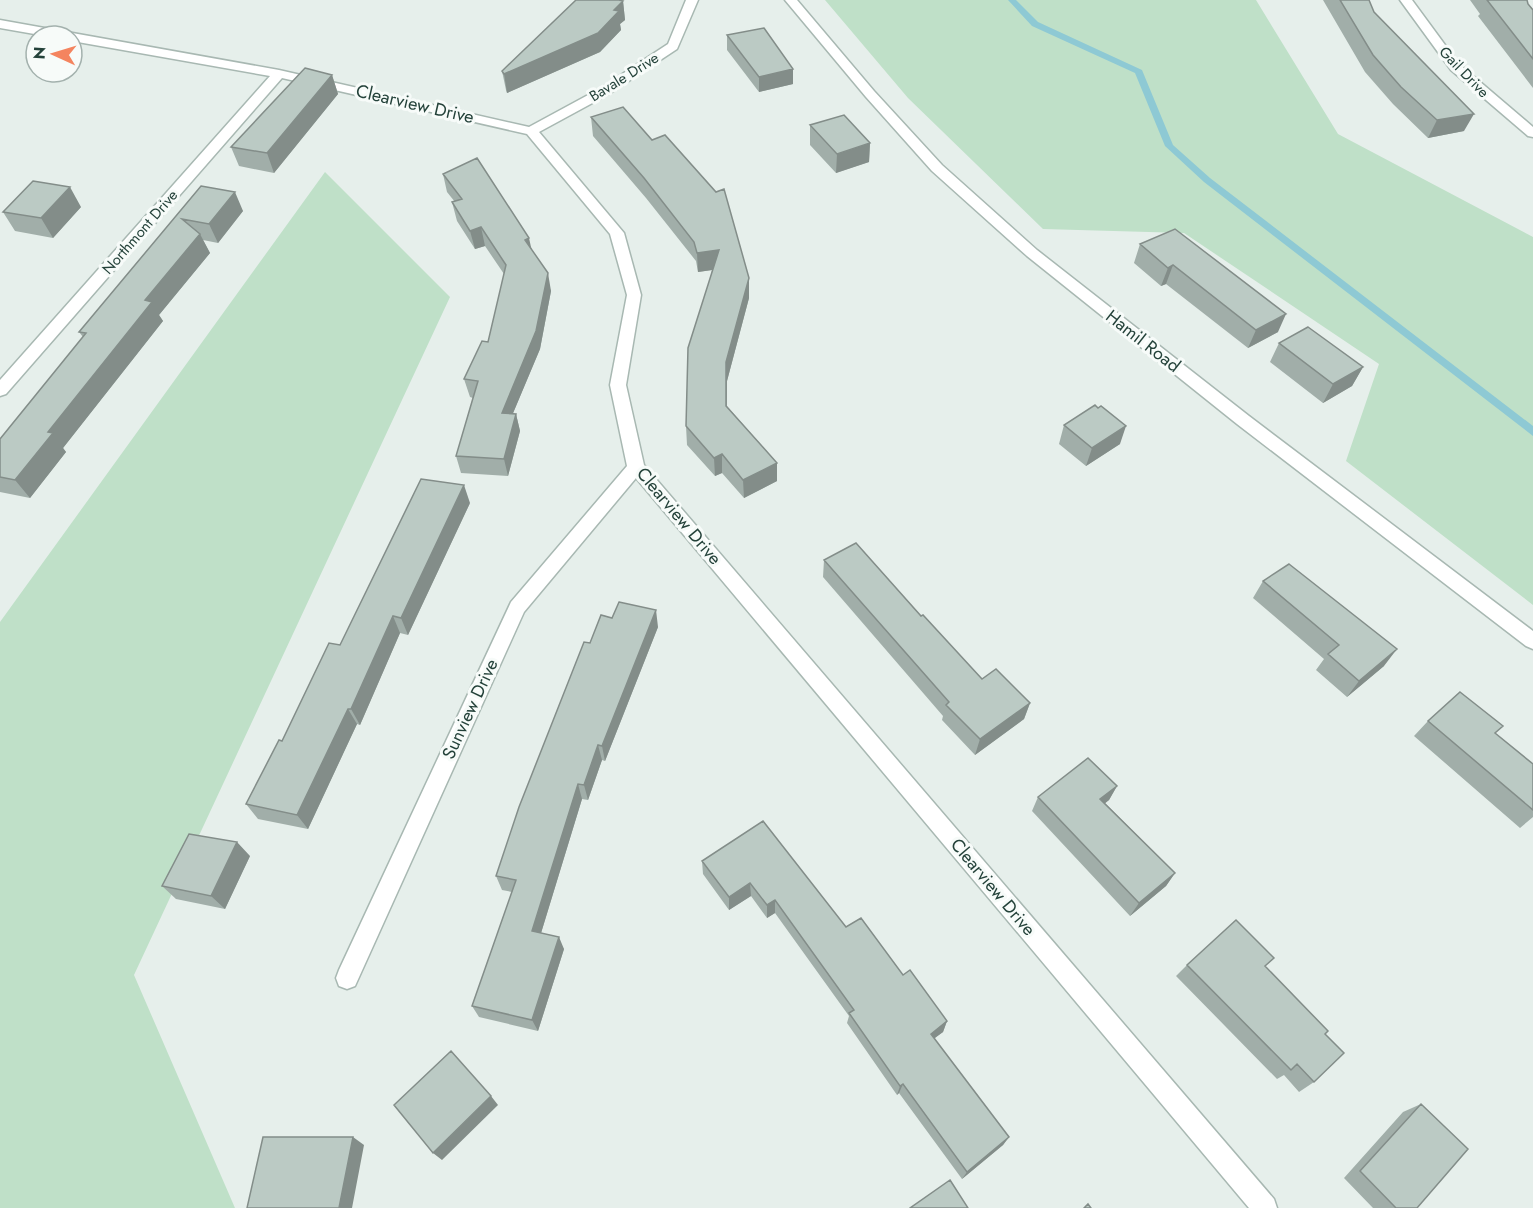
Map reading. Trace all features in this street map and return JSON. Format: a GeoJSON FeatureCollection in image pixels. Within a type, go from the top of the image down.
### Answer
{"type":"FeatureCollection","features":[{"type":"Feature","properties":{"kind":"street","name":"Bavale Drive"},"geometry":{"type":"LineString","coordinates":[[531,131],[605,91],[673,46],[692,0]]}},
{"type":"Feature","properties":{"kind":"street","name":"Hamil Road"},"geometry":{"type":"LineString","coordinates":[[791,0],[870,94],[937,168],[1032,253],[1243,420],[1533,641]]}},
{"type":"Feature","properties":{"kind":"street","name":"Gail Drive"},"geometry":{"type":"LineString","coordinates":[[1406,0],[1455,67],[1533,133]]}},
{"type":"Feature","properties":{"kind":"street"},"geometry":{"type":"LineString","coordinates":[[0,24],[24,28]]}},
{"type":"Feature","properties":{"kind":"street","name":"Clearview Drive"},"geometry":{"type":"LineString","coordinates":[[84,39],[279,74],[531,131],[617,233],[634,295],[618,385],[636,467],[1266,1208]]}},
{"type":"Feature","properties":{"kind":"street","name":"Northmont Drive"},"geometry":{"type":"LineString","coordinates":[[0,390],[279,74]]}},
{"type":"Feature","properties":{"kind":"street","name":"Sunview Drive"},"geometry":{"type":"LineString","coordinates":[[347,978],[517,607],[636,467]]}},
{"type":"Feature","properties":{"kind":"green space"},"geometry":{"type":"Polygon","coordinates":[[[825,0],[1256,0],[1338,134],[1533,237],[1533,605],[1346,461],[1379,364],[1184,233],[1043,229],[908,98],[825,0]]]}},
{"type":"Feature","properties":{"kind":"green space"},"geometry":{"type":"Polygon","coordinates":[[[325,172],[450,297],[134,975],[235,1208],[0,1208],[0,622],[325,172]]]}},
{"type":"Feature","properties":{"kind":"building"},"geometry":{"type":"Polygon","coordinates":[[[576,0],[623,1],[614,10],[619,11],[598,33],[504,74],[502,71],[576,0]]]}},
{"type":"Feature","properties":{"kind":"building"},"geometry":{"type":"Polygon","coordinates":[[[1340,0],[1369,0],[1374,12],[1474,114],[1437,120],[1401,87],[1373,55],[1340,0]]]}},
{"type":"Feature","properties":{"kind":"building"},"geometry":{"type":"Polygon","coordinates":[[[1487,0],[1527,0],[1533,10],[1533,59],[1487,0]]]}},
{"type":"Feature","properties":{"kind":"building"},"geometry":{"type":"Polygon","coordinates":[[[764,28],[793,69],[759,77],[727,35],[764,28]]]}},
{"type":"Feature","properties":{"kind":"building"},"geometry":{"type":"Polygon","coordinates":[[[305,68],[332,75],[267,153],[231,147],[305,68]]]}},
{"type":"Feature","properties":{"kind":"building"},"geometry":{"type":"Polygon","coordinates":[[[623,107],[652,140],[665,135],[716,192],[724,189],[749,278],[726,362],[726,406],[777,463],[743,480],[722,454],[714,458],[686,426],[688,348],[719,250],[697,253],[694,242],[644,178],[591,117],[623,107]]]}},
{"type":"Feature","properties":{"kind":"building"},"geometry":{"type":"Polygon","coordinates":[[[844,115],[870,143],[837,154],[810,125],[844,115]]]}},
{"type":"Feature","properties":{"kind":"building"},"geometry":{"type":"Polygon","coordinates":[[[477,158],[529,238],[525,240],[548,273],[536,331],[502,413],[516,414],[504,459],[456,456],[478,381],[464,379],[482,341],[488,342],[506,265],[481,227],[470,231],[452,202],[462,199],[443,174],[477,158]]]}},
{"type":"Feature","properties":{"kind":"building"},"geometry":{"type":"Polygon","coordinates":[[[33,181],[70,187],[41,218],[3,212],[33,181]]]}},
{"type":"Feature","properties":{"kind":"building"},"geometry":{"type":"Polygon","coordinates":[[[201,186],[235,192],[209,224],[182,219],[200,234],[145,300],[152,302],[48,432],[53,433],[15,480],[0,477],[0,439],[86,333],[79,332],[201,186]]]}},
{"type":"Feature","properties":{"kind":"building"},"geometry":{"type":"Polygon","coordinates":[[[1175,229],[1286,314],[1256,330],[1173,265],[1168,268],[1140,244],[1175,229]]]}},
{"type":"Feature","properties":{"kind":"building"},"geometry":{"type":"Polygon","coordinates":[[[1308,327],[1363,367],[1333,384],[1279,343],[1308,327]]]}},
{"type":"Feature","properties":{"kind":"building"},"geometry":{"type":"Polygon","coordinates":[[[1095,405],[1098,408],[1101,406],[1126,426],[1092,448],[1064,425],[1095,405]]]}},
{"type":"Feature","properties":{"kind":"building"},"geometry":{"type":"Polygon","coordinates":[[[421,479],[464,485],[401,618],[393,616],[351,709],[348,709],[297,815],[246,804],[279,740],[282,741],[329,643],[340,645],[421,479]]]}},
{"type":"Feature","properties":{"kind":"building"},"geometry":{"type":"Polygon","coordinates":[[[856,543],[921,616],[923,615],[982,679],[996,669],[1030,703],[980,739],[946,705],[949,702],[824,560],[856,543]]]}},
{"type":"Feature","properties":{"kind":"building"},"geometry":{"type":"Polygon","coordinates":[[[1289,564],[1397,649],[1359,681],[1328,654],[1339,645],[1263,581],[1289,564]]]}},
{"type":"Feature","properties":{"kind":"building"},"geometry":{"type":"Polygon","coordinates":[[[619,602],[656,610],[602,746],[598,745],[584,785],[578,784],[532,931],[559,937],[532,1020],[472,1006],[516,880],[496,876],[519,807],[584,642],[590,643],[601,615],[612,618],[619,602]]]}},
{"type":"Feature","properties":{"kind":"building"},"geometry":{"type":"Polygon","coordinates":[[[1460,692],[1503,726],[1495,733],[1533,764],[1533,810],[1428,721],[1460,692]]]}},
{"type":"Feature","properties":{"kind":"building"},"geometry":{"type":"Polygon","coordinates":[[[1088,758],[1117,786],[1100,799],[1175,873],[1139,903],[1038,797],[1088,758]]]}},
{"type":"Feature","properties":{"kind":"building"},"geometry":{"type":"Polygon","coordinates":[[[763,821],[846,927],[861,918],[903,975],[910,970],[947,1021],[931,1034],[1009,1137],[967,1172],[903,1084],[900,1086],[849,1013],[854,1010],[775,900],[767,905],[750,883],[729,897],[702,861],[763,821]]]}},
{"type":"Feature","properties":{"kind":"building"},"geometry":{"type":"Polygon","coordinates":[[[189,834],[237,842],[211,896],[162,886],[189,834]]]}},
{"type":"Feature","properties":{"kind":"building"},"geometry":{"type":"Polygon","coordinates":[[[1236,920],[1274,958],[1265,966],[1328,1031],[1325,1034],[1344,1053],[1314,1082],[1297,1064],[1291,1070],[1187,965],[1236,920]]]}},
{"type":"Feature","properties":{"kind":"building"},"geometry":{"type":"Polygon","coordinates":[[[451,1051],[491,1096],[433,1153],[394,1105],[451,1051]]]}},
{"type":"Feature","properties":{"kind":"building"},"geometry":{"type":"Polygon","coordinates":[[[1421,1104],[1468,1149],[1417,1208],[1396,1208],[1360,1171],[1421,1104]]]}},
{"type":"Feature","properties":{"kind":"building"},"geometry":{"type":"Polygon","coordinates":[[[263,1137],[353,1137],[339,1208],[247,1208],[263,1137]]]}},
{"type":"Feature","properties":{"kind":"building"},"geometry":{"type":"Polygon","coordinates":[[[950,1180],[968,1208],[910,1208],[950,1180]]]}},
{"type":"Feature","properties":{"kind":"waterway"},"geometry":{"type":"LineString","coordinates":[[1012,0],[1035,24],[1139,72],[1169,146],[1207,180],[1533,432]]}}]}
